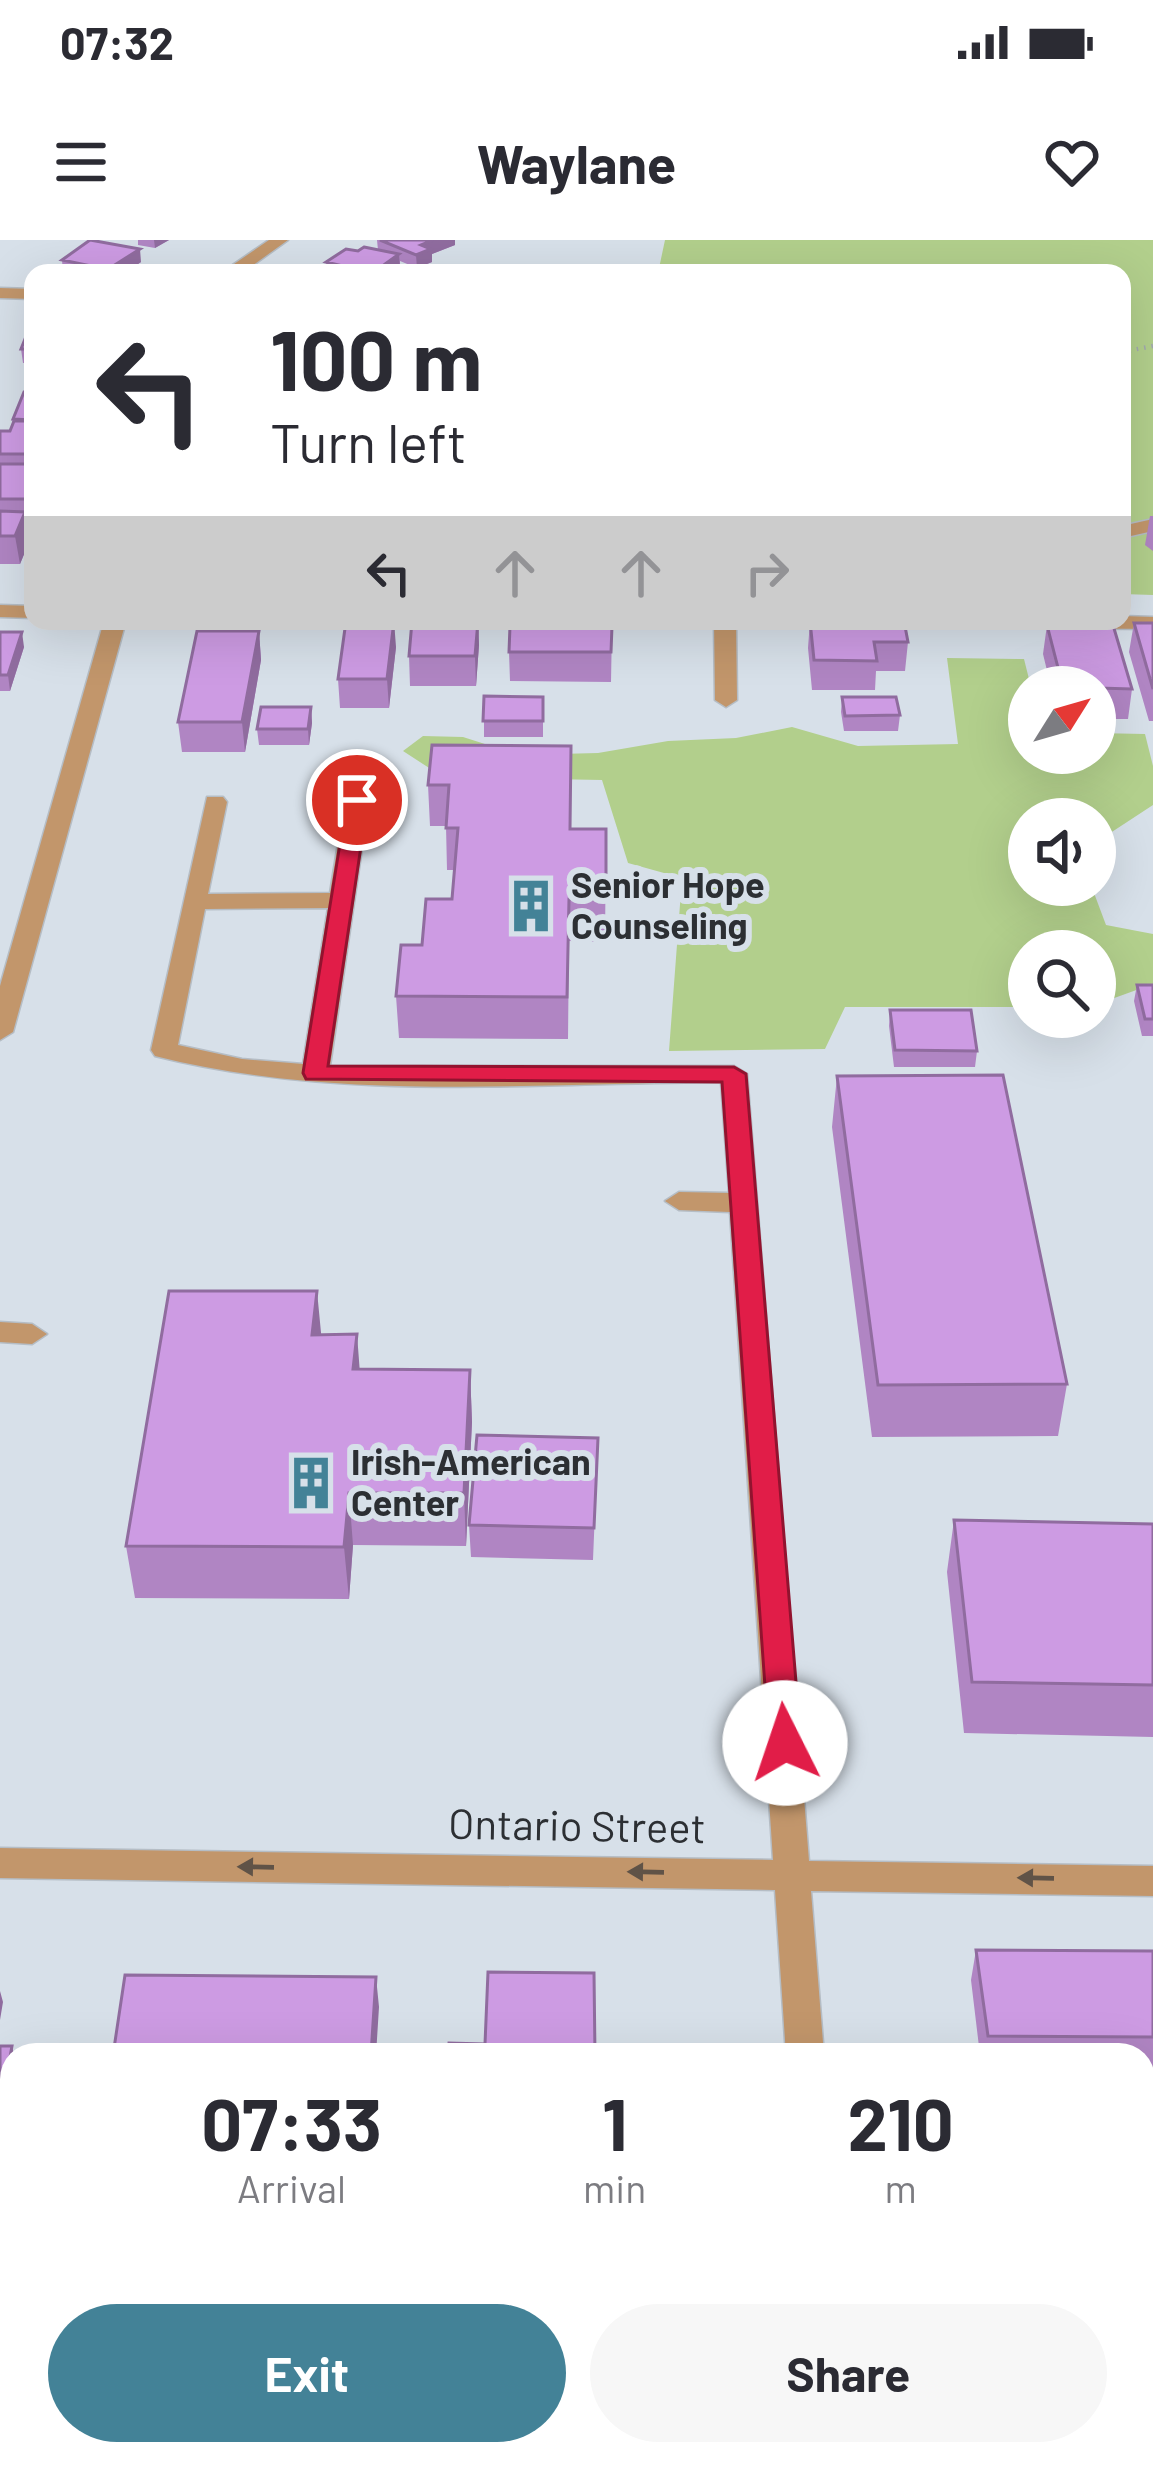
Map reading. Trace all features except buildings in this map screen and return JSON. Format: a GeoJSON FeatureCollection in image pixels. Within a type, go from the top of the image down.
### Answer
{"type":"FeatureCollection","features":[{"type":"Feature","properties":{"kind":"street"},"geometry":{"type":"LineString","coordinates":[[244,264],[280,240]]}},
{"type":"Feature","properties":{"kind":"street"},"geometry":{"type":"LineString","coordinates":[[0,1032],[113,630]]}},
{"type":"Feature","properties":{"kind":"street"},"geometry":{"type":"LineString","coordinates":[[725,630],[726,700]]}},
{"type":"Feature","properties":{"kind":"street"},"geometry":{"type":"LineString","coordinates":[[315,1073],[357,800]]}},
{"type":"Feature","properties":{"kind":"street"},"geometry":{"type":"LineString","coordinates":[[214,802],[164,1050],[193,1060],[315,1073],[734,1074],[804,2043]]}},
{"type":"Feature","properties":{"kind":"street"},"geometry":{"type":"LineString","coordinates":[[194,902],[342,901]]}},
{"type":"Feature","properties":{"kind":"street"},"geometry":{"type":"LineString","coordinates":[[679,1201],[743,1203]]}},
{"type":"Feature","properties":{"kind":"street"},"geometry":{"type":"LineString","coordinates":[[0,1332],[32,1334]]}},
{"type":"Feature","properties":{"kind":"street","name":"Ontario Street"},"geometry":{"type":"LineString","coordinates":[[0,1863],[1153,1880]]}},
{"type":"Feature","properties":{"kind":"green space"},"geometry":{"type":"Polygon","coordinates":[[[665,240],[1153,240],[1153,595],[1131,594],[1131,264],[660,264],[665,240]]]}},
{"type":"Feature","properties":{"kind":"green space"},"geometry":{"type":"Polygon","coordinates":[[[947,658],[1024,659],[1026,666],[1008,666],[1008,774],[1116,774],[1116,733],[1145,734],[1153,766],[1153,805],[1116,829],[1116,798],[1008,798],[1008,906],[1099,906],[1106,925],[1153,934],[1153,984],[1116,997],[1116,930],[1008,930],[1008,1007],[845,1007],[825,1049],[669,1051],[682,878],[628,863],[602,780],[443,777],[403,751],[423,736],[463,737],[519,755],[598,753],[792,727],[858,746],[958,744],[947,658]]]}},
{"type":"Feature","properties":{"kind":"place","name":"Senior Hope Counseling"},"geometry":{"type":"Point","coordinates":[531,906]}},
{"type":"Feature","properties":{"kind":"place","name":"Irish-American Center"},"geometry":{"type":"Point","coordinates":[311,1483]}},
{"type":"Feature","properties":{"kind":"route"},"geometry":{"type":"LineString","coordinates":[[357,800],[315,1073],[734,1074],[785,1743]]}}]}
